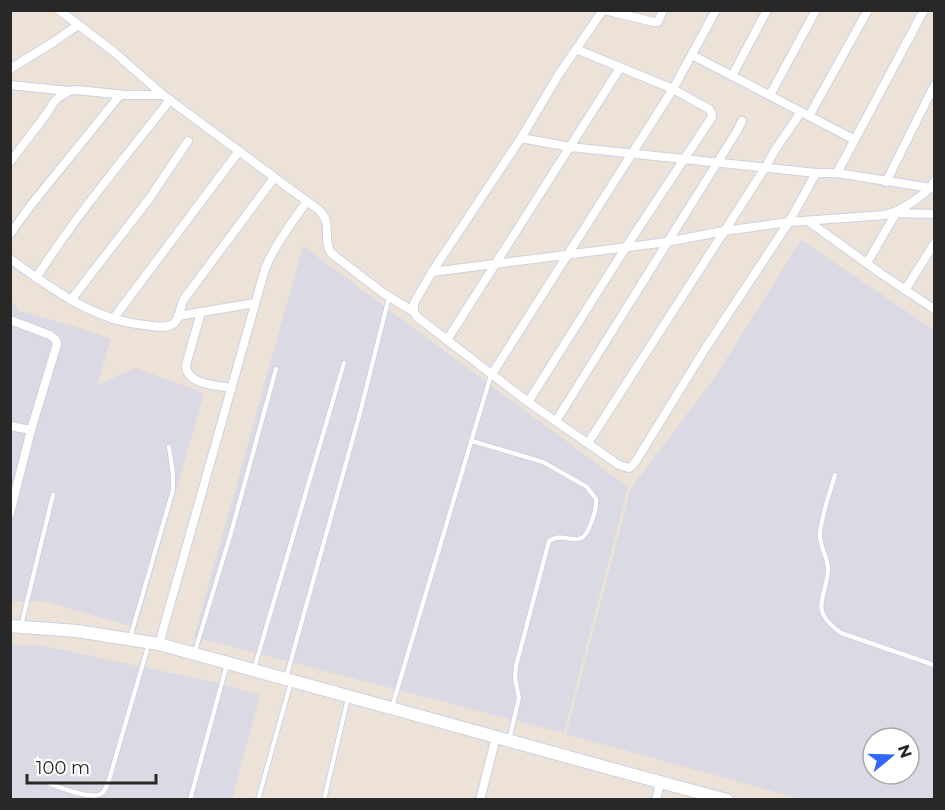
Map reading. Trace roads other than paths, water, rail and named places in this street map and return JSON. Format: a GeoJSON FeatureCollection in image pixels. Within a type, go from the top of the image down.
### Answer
{"type":"FeatureCollection","features":[{"type":"Feature","properties":{"kind":"main road"},"geometry":{"type":"LineString","coordinates":[[16,626],[77,631],[154,644],[254,669],[727,800]]}},
{"type":"Feature","properties":{"kind":"street"},"geometry":{"type":"LineString","coordinates":[[59,10],[114,52],[166,98],[320,211],[327,220],[327,246],[331,253],[388,297],[414,312],[417,317],[528,402],[619,465],[629,468],[789,222],[816,173]]}},
{"type":"Feature","properties":{"kind":"street"},"geometry":{"type":"LineString","coordinates":[[414,312],[414,303],[432,272],[521,138],[559,74],[604,10],[658,22],[663,10]]}},
{"type":"Feature","properties":{"kind":"street"},"geometry":{"type":"LineString","coordinates":[[492,374],[673,89],[716,10]]}},
{"type":"Feature","properties":{"kind":"street"},"geometry":{"type":"LineString","coordinates":[[732,76],[767,10]]}},
{"type":"Feature","properties":{"kind":"street"},"geometry":{"type":"LineString","coordinates":[[770,95],[816,10]]}},
{"type":"Feature","properties":{"kind":"street"},"geometry":{"type":"LineString","coordinates":[[588,443],[775,150],[805,114],[868,10]]}},
{"type":"Feature","properties":{"kind":"street"},"geometry":{"type":"LineString","coordinates":[[837,173],[924,10]]}},
{"type":"Feature","properties":{"kind":"street"},"geometry":{"type":"LineString","coordinates":[[10,69],[52,44],[78,25]]}},
{"type":"Feature","properties":{"kind":"street"},"geometry":{"type":"LineString","coordinates":[[528,402],[712,114],[710,109],[673,89],[576,49]]}},
{"type":"Feature","properties":{"kind":"street"},"geometry":{"type":"LineString","coordinates":[[692,55],[855,140]]}},
{"type":"Feature","properties":{"kind":"street"},"geometry":{"type":"LineString","coordinates":[[447,340],[620,68]]}},
{"type":"Feature","properties":{"kind":"street"},"geometry":{"type":"LineString","coordinates":[[886,182],[934,86]]}},
{"type":"Feature","properties":{"kind":"street"},"geometry":{"type":"LineString","coordinates":[[13,88],[77,90],[166,98]]}},
{"type":"Feature","properties":{"kind":"street"},"geometry":{"type":"LineString","coordinates":[[10,162],[54,102],[69,91]]}},
{"type":"Feature","properties":{"kind":"street"},"geometry":{"type":"LineString","coordinates":[[10,234],[120,95]]}},
{"type":"Feature","properties":{"kind":"street"},"geometry":{"type":"LineString","coordinates":[[36,278],[166,98]]}},
{"type":"Feature","properties":{"kind":"street"},"geometry":{"type":"LineString","coordinates":[[556,421],[742,121]]}},
{"type":"Feature","properties":{"kind":"street"},"geometry":{"type":"LineString","coordinates":[[521,138],[570,147],[816,173],[837,173],[886,182],[933,187]]}},
{"type":"Feature","properties":{"kind":"street"},"geometry":{"type":"LineString","coordinates":[[71,300],[149,199],[188,141]]}},
{"type":"Feature","properties":{"kind":"street"},"geometry":{"type":"LineString","coordinates":[[113,319],[239,151]]}},
{"type":"Feature","properties":{"kind":"street"},"geometry":{"type":"LineString","coordinates":[[10,259],[36,278],[89,310],[132,324],[161,327],[171,325],[177,320],[184,299],[274,178]]}},
{"type":"Feature","properties":{"kind":"street"},"geometry":{"type":"LineString","coordinates":[[867,263],[894,213],[933,187]]}},
{"type":"Feature","properties":{"kind":"street"},"geometry":{"type":"LineString","coordinates":[[154,644],[232,388],[260,284],[270,257],[307,201]]}},
{"type":"Feature","properties":{"kind":"street"},"geometry":{"type":"LineString","coordinates":[[432,272],[667,242],[789,222],[894,213],[934,214]]}},
{"type":"Feature","properties":{"kind":"street"},"geometry":{"type":"LineString","coordinates":[[808,221],[934,309]]}},
{"type":"Feature","properties":{"kind":"street"},"geometry":{"type":"LineString","coordinates":[[905,290],[934,244]]}},
{"type":"Feature","properties":{"kind":"street"},"geometry":{"type":"LineString","coordinates":[[178,316],[255,303]]}},
{"type":"Feature","properties":{"kind":"street"},"geometry":{"type":"LineString","coordinates":[[201,312],[186,365],[187,372],[193,379],[201,382],[232,388]]}},
{"type":"Feature","properties":{"kind":"street"},"geometry":{"type":"LineString","coordinates":[[10,320],[50,334],[56,340],[56,349],[31,430],[10,513]]}},
{"type":"Feature","properties":{"kind":"street"},"geometry":{"type":"LineString","coordinates":[[10,426],[31,430]]}},
{"type":"Feature","properties":{"kind":"street"},"geometry":{"type":"LineString","coordinates":[[480,800],[496,737]]}},
{"type":"Feature","properties":{"kind":"street"},"geometry":{"type":"LineString","coordinates":[[656,800],[660,782]]}},
{"type":"Feature","properties":{"kind":"lane"},"geometry":{"type":"LineString","coordinates":[[258,800],[360,413],[388,297]]}},
{"type":"Feature","properties":{"kind":"lane"},"geometry":{"type":"LineString","coordinates":[[254,669],[344,363]]}},
{"type":"Feature","properties":{"kind":"lane"},"geometry":{"type":"LineString","coordinates":[[194,654],[231,533],[276,369]]}},
{"type":"Feature","properties":{"kind":"lane"},"geometry":{"type":"LineString","coordinates":[[391,708],[492,374]]}},
{"type":"Feature","properties":{"kind":"lane"},"geometry":{"type":"LineString","coordinates":[[472,441],[543,462],[587,487],[596,499],[595,512],[588,533],[584,537],[578,539],[552,538],[549,541],[516,666],[515,678],[519,698],[509,741]]}},
{"type":"Feature","properties":{"kind":"lane"},"geometry":{"type":"LineString","coordinates":[[130,640],[173,490],[169,447]]}},
{"type":"Feature","properties":{"kind":"lane"},"geometry":{"type":"LineString","coordinates":[[835,475],[819,537],[828,569],[820,603],[826,620],[829,625],[841,633],[934,665]]}},
{"type":"Feature","properties":{"kind":"lane"},"geometry":{"type":"LineString","coordinates":[[16,626],[53,495]]}},
{"type":"Feature","properties":{"kind":"lane"},"geometry":{"type":"LineString","coordinates":[[50,784],[87,795],[95,796],[103,792],[154,644]]}},
{"type":"Feature","properties":{"kind":"lane"},"geometry":{"type":"LineString","coordinates":[[190,800],[227,663]]}},
{"type":"Feature","properties":{"kind":"lane"},"geometry":{"type":"LineString","coordinates":[[324,800],[349,696]]}}]}
